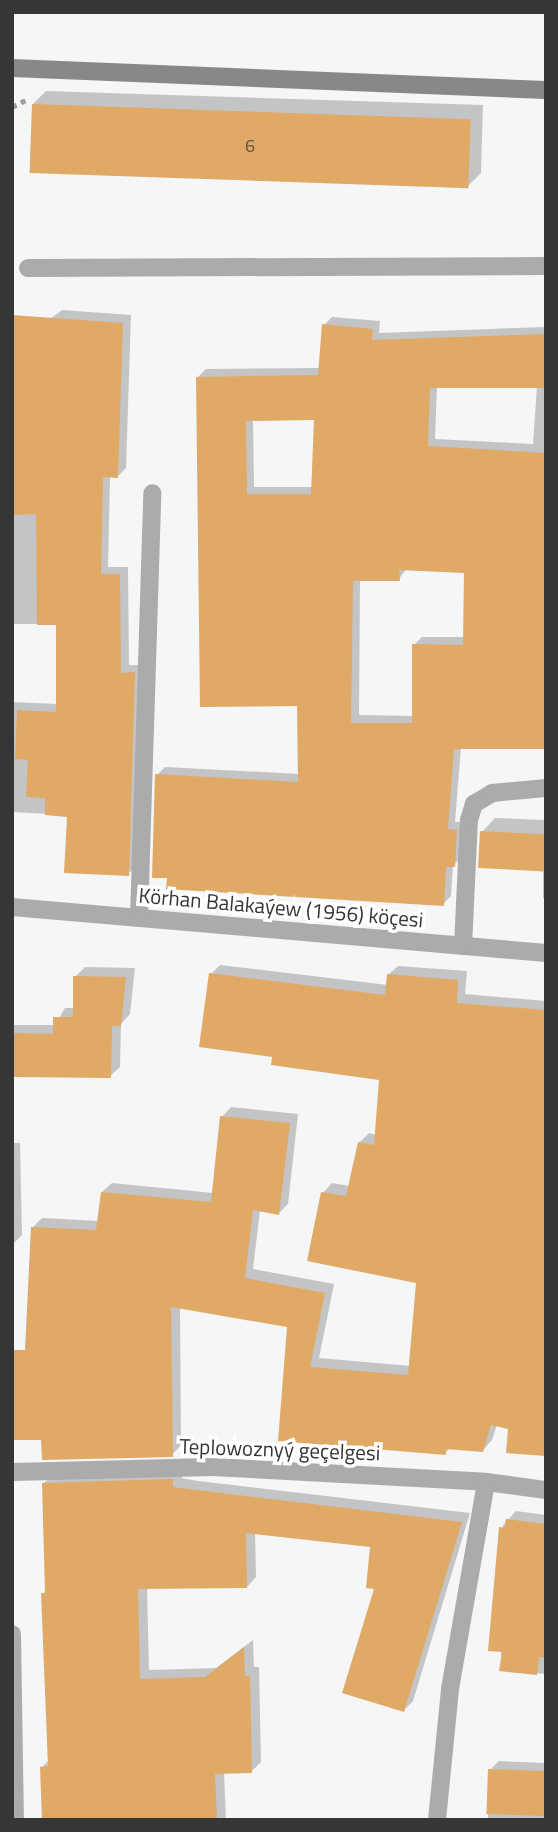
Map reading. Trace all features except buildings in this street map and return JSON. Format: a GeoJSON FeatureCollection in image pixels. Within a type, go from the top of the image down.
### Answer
{"type":"FeatureCollection","features":[{"type":"Feature","properties":{"kind":"street"},"geometry":{"type":"LineString","coordinates":[[12,68],[546,90]]}},
{"type":"Feature","properties":{"kind":"street"},"geometry":{"type":"LineString","coordinates":[[28,268],[546,266]]}},
{"type":"Feature","properties":{"kind":"street"},"geometry":{"type":"LineString","coordinates":[[139,918],[152,493]]}},
{"type":"Feature","properties":{"kind":"street"},"geometry":{"type":"LineString","coordinates":[[463,946],[469,820],[474,804],[492,793],[546,788]]}},
{"type":"Feature","properties":{"kind":"street","name":"Körhan Balakaýew (1956) köçesi"},"geometry":{"type":"LineString","coordinates":[[12,907],[546,953]]}},
{"type":"Feature","properties":{"kind":"street","name":"Teplowoznyý geçelgesi"},"geometry":{"type":"LineString","coordinates":[[12,1472],[213,1467],[486,1482],[546,1490]]}},
{"type":"Feature","properties":{"kind":"street"},"geometry":{"type":"LineString","coordinates":[[437,1820],[450,1689],[486,1482]]}},
{"type":"Feature","properties":{"kind":"street"},"geometry":{"type":"LineString","coordinates":[[12,1634],[15,1820]]}}]}
